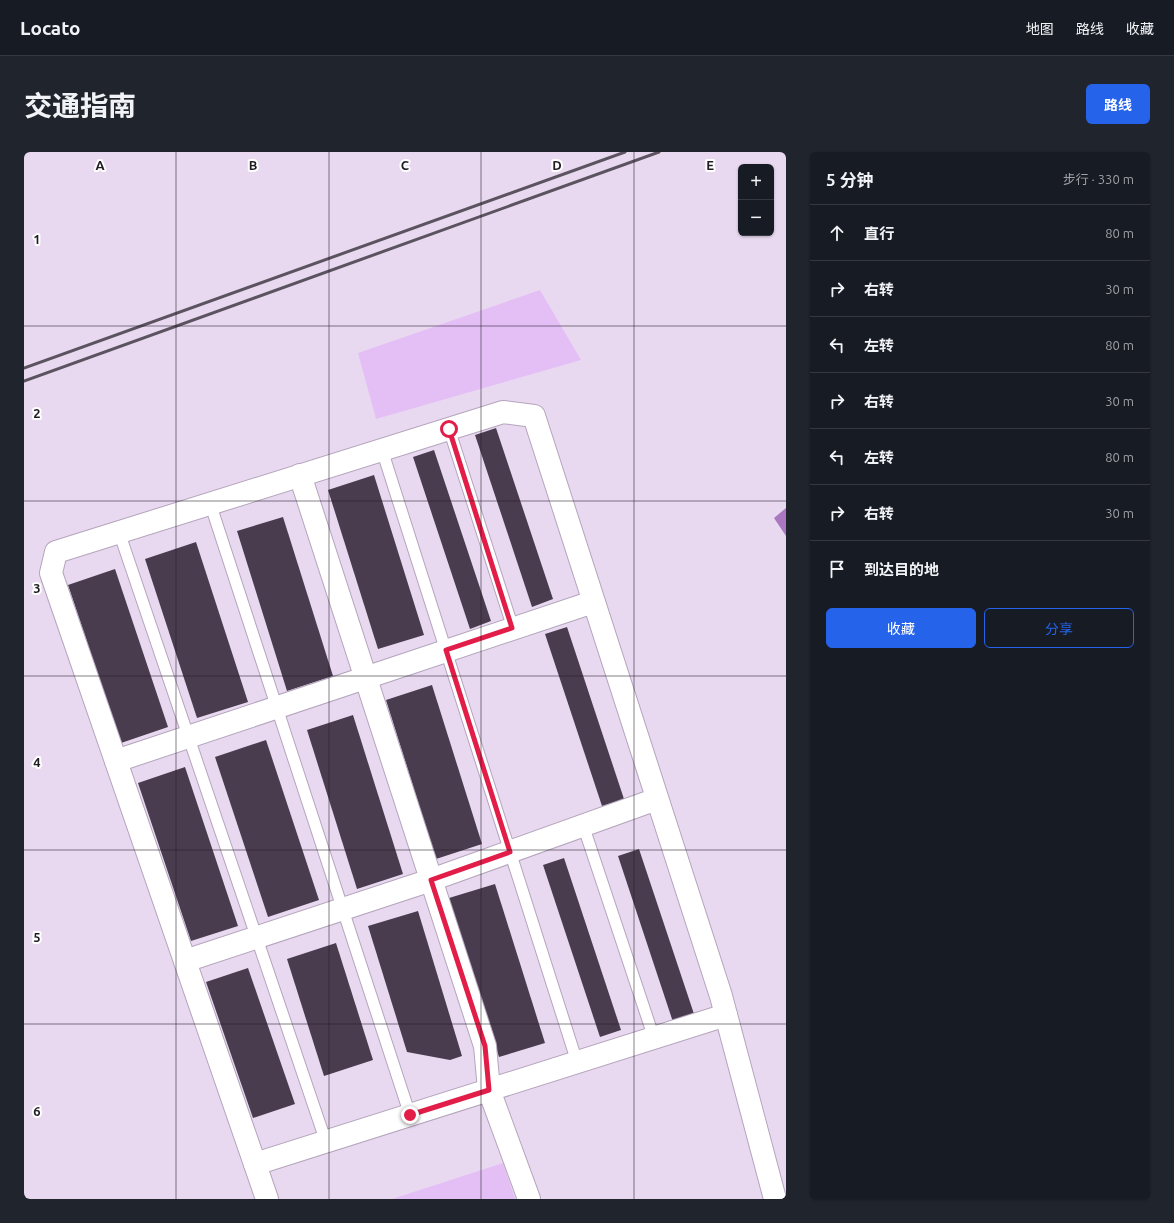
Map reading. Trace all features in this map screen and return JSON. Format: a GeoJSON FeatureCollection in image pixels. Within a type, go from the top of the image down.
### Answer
{"type":"FeatureCollection","features":[{"type":"Feature","properties":{"kind":"street"},"geometry":{"type":"LineString","coordinates":[[267,1199],[51,573],[56,552],[503,412],[534,416],[726,1015],[774,1199]]}},
{"type":"Feature","properties":{"kind":"street"},"geometry":{"type":"LineString","coordinates":[[300,475],[485,1046],[489,1090],[529,1199]]}},
{"type":"Feature","properties":{"kind":"street"},"geometry":{"type":"LineString","coordinates":[[116,761],[593,602]]}},
{"type":"Feature","properties":{"kind":"street"},"geometry":{"type":"LineString","coordinates":[[185,961],[431,880],[657,799]]}},
{"type":"Feature","properties":{"kind":"street"},"geometry":{"type":"LineString","coordinates":[[255,1164],[726,1015]]}},
{"type":"Feature","properties":{"kind":"lane"},"geometry":{"type":"LineString","coordinates":[[449,429],[512,628]]}},
{"type":"Feature","properties":{"kind":"lane"},"geometry":{"type":"LineString","coordinates":[[382,450],[577,1062]]}},
{"type":"Feature","properties":{"kind":"lane"},"geometry":{"type":"LineString","coordinates":[[210,504],[410,1115]]}},
{"type":"Feature","properties":{"kind":"lane"},"geometry":{"type":"LineString","coordinates":[[119,532],[326,1142]]}},
{"type":"Feature","properties":{"kind":"lane"},"geometry":{"type":"LineString","coordinates":[[583,825],[654,1038]]}},
{"type":"Feature","properties":{"kind":"shaded area"},"geometry":{"type":"Polygon","coordinates":[[[540,290],[581,360],[376,419],[358,353],[540,290]]]}},
{"type":"Feature","properties":{"kind":"shaded area"},"geometry":{"type":"Polygon","coordinates":[[[786,508],[786,536],[774,518],[786,508]]]}},
{"type":"Feature","properties":{"kind":"shaded area"},"geometry":{"type":"Polygon","coordinates":[[[503,1163],[515,1199],[392,1199],[503,1163]]]}},
{"type":"Feature","properties":{"kind":"building"},"geometry":{"type":"Polygon","coordinates":[[[496,428],[553,599],[532,607],[475,435],[496,428]]]}},
{"type":"Feature","properties":{"kind":"building"},"geometry":{"type":"Polygon","coordinates":[[[434,450],[491,621],[470,629],[413,457],[434,450]]]}},
{"type":"Feature","properties":{"kind":"building"},"geometry":{"type":"Polygon","coordinates":[[[374,475],[424,635],[378,649],[328,490],[374,475]]]}},
{"type":"Feature","properties":{"kind":"building"},"geometry":{"type":"Polygon","coordinates":[[[283,517],[333,676],[287,691],[237,531],[283,517]]]}},
{"type":"Feature","properties":{"kind":"building"},"geometry":{"type":"Polygon","coordinates":[[[196,542],[248,702],[197,718],[145,559],[196,542]]]}},
{"type":"Feature","properties":{"kind":"building"},"geometry":{"type":"Polygon","coordinates":[[[115,569],[168,727],[121,743],[68,585],[115,569]]]}},
{"type":"Feature","properties":{"kind":"building"},"geometry":{"type":"Polygon","coordinates":[[[567,627],[624,799],[602,806],[545,634],[567,627]]]}},
{"type":"Feature","properties":{"kind":"building"},"geometry":{"type":"Polygon","coordinates":[[[432,685],[482,844],[436,859],[386,700],[432,685]]]}},
{"type":"Feature","properties":{"kind":"building"},"geometry":{"type":"Polygon","coordinates":[[[353,715],[403,874],[357,889],[307,730],[353,715]]]}},
{"type":"Feature","properties":{"kind":"building"},"geometry":{"type":"Polygon","coordinates":[[[266,740],[319,900],[268,917],[215,757],[266,740]]]}},
{"type":"Feature","properties":{"kind":"building"},"geometry":{"type":"Polygon","coordinates":[[[185,767],[238,926],[191,941],[138,783],[185,767]]]}},
{"type":"Feature","properties":{"kind":"building"},"geometry":{"type":"Polygon","coordinates":[[[639,849],[696,1020],[675,1028],[618,856],[639,849]]]}},
{"type":"Feature","properties":{"kind":"building"},"geometry":{"type":"Polygon","coordinates":[[[564,858],[621,1030],[600,1037],[543,865],[564,858]]]}},
{"type":"Feature","properties":{"kind":"building"},"geometry":{"type":"Polygon","coordinates":[[[495,884],[545,1043],[499,1057],[449,898],[495,884]]]}},
{"type":"Feature","properties":{"kind":"building"},"geometry":{"type":"Polygon","coordinates":[[[418,911],[462,1056],[450,1060],[407,1052],[368,926],[418,911]]]}},
{"type":"Feature","properties":{"kind":"building"},"geometry":{"type":"Polygon","coordinates":[[[336,943],[373,1060],[324,1076],[287,959],[336,943]]]}},
{"type":"Feature","properties":{"kind":"building"},"geometry":{"type":"Polygon","coordinates":[[[248,968],[295,1104],[253,1118],[206,982],[248,968]]]}},
{"type":"Feature","properties":{"kind":"railway"},"geometry":{"type":"LineString","coordinates":[[24,368],[625,152]]}},
{"type":"Feature","properties":{"kind":"railway"},"geometry":{"type":"LineString","coordinates":[[24,381],[659,152]]}},
{"type":"Feature","properties":{"kind":"route"},"geometry":{"type":"LineString","coordinates":[[410,1115],[489,1090],[485,1046],[431,880],[510,852],[446,650],[512,628],[449,429]]}}]}
